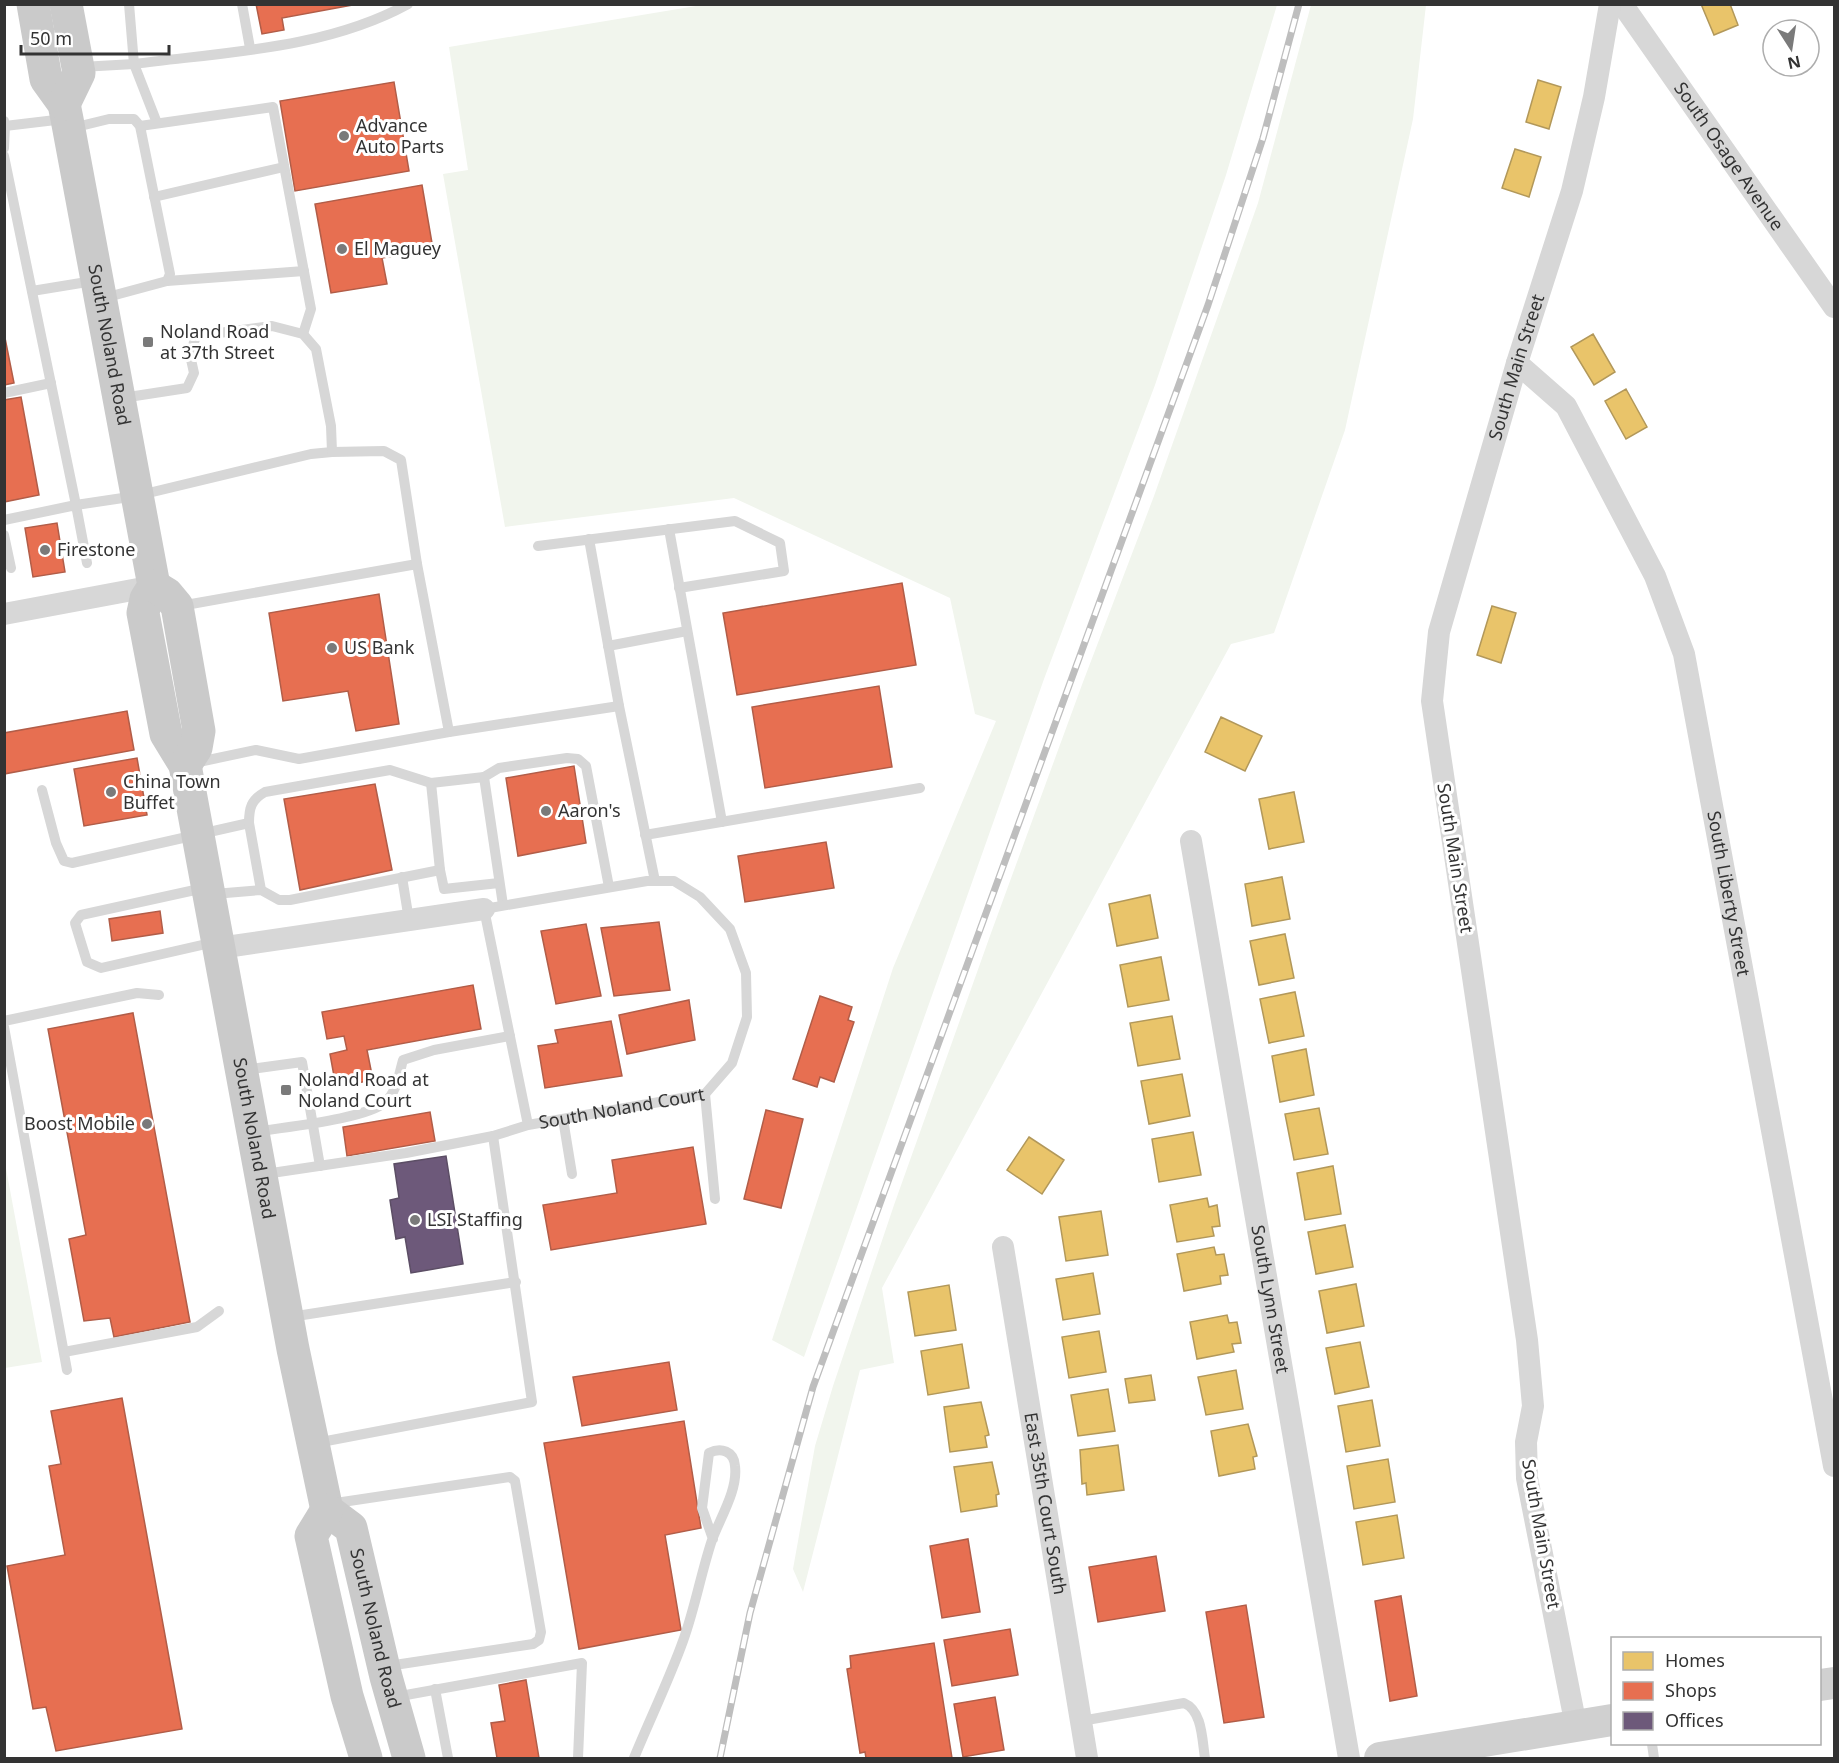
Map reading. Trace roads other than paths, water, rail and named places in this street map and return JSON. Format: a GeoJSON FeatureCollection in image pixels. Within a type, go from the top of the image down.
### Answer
{"type":"FeatureCollection","features":[{"type":"Feature","properties":{"kind":"main road","name":"South Noland Road"},"geometry":{"type":"LineString","coordinates":[[33,4],[46,79],[67,117],[136,496],[165,596],[146,598],[143,613],[166,734],[185,765],[287,1317],[326,1507],[351,1528],[387,1682],[409,1758]]}},
{"type":"Feature","properties":{"kind":"main road"},"geometry":{"type":"LineString","coordinates":[[66,4],[79,73],[67,117]]}},
{"type":"Feature","properties":{"kind":"main road"},"geometry":{"type":"LineString","coordinates":[[326,1507],[311,1536],[347,1696],[366,1758]]}},
{"type":"Feature","properties":{"kind":"main road"},"geometry":{"type":"LineString","coordinates":[[1380,1758],[1611,1720]]}},
{"type":"Feature","properties":{"kind":"street","name":"South Main Street"},"geometry":{"type":"LineString","coordinates":[[1576,1726],[1527,1478],[1526,1442],[1533,1406],[1527,1340],[1432,701],[1439,632],[1517,363],[1572,191],[1594,97],[1610,4]]}},
{"type":"Feature","properties":{"kind":"street","name":"South Osage Avenue"},"geometry":{"type":"LineString","coordinates":[[1623,4],[1834,307]]}},
{"type":"Feature","properties":{"kind":"street","name":"South Liberty Street"},"geometry":{"type":"LineString","coordinates":[[1517,363],[1566,406],[1655,576],[1684,654],[1834,1466]]}},
{"type":"Feature","properties":{"kind":"street"},"geometry":{"type":"LineString","coordinates":[[4,614],[165,596]]}},
{"type":"Feature","properties":{"kind":"street","name":"South Lynn Street"},"geometry":{"type":"LineString","coordinates":[[1191,841],[1349,1758]]}},
{"type":"Feature","properties":{"kind":"street","name":"South Noland Court"},"geometry":{"type":"LineString","coordinates":[[218,945],[409,920],[447,902],[493,907]]}},
{"type":"Feature","properties":{"kind":"street","name":"East 35th Court South"},"geometry":{"type":"LineString","coordinates":[[1003,1248],[1087,1758]]}},
{"type":"Feature","properties":{"kind":"lane"},"geometry":{"type":"LineString","coordinates":[[129,4],[134,64],[157,123]]}},
{"type":"Feature","properties":{"kind":"lane"},"geometry":{"type":"LineString","coordinates":[[242,4],[250,48]]}},
{"type":"Feature","properties":{"kind":"lane"},"geometry":{"type":"LineString","coordinates":[[78,67],[134,64],[326,37],[386,16],[408,4]]}},
{"type":"Feature","properties":{"kind":"lane"},"geometry":{"type":"LineString","coordinates":[[140,126],[273,107],[311,309],[303,334]]}},
{"type":"Feature","properties":{"kind":"lane"},"geometry":{"type":"LineString","coordinates":[[4,148],[5,124],[67,117],[134,119],[140,126],[170,274],[167,281]]}},
{"type":"Feature","properties":{"kind":"lane"},"geometry":{"type":"LineString","coordinates":[[4,156],[87,563]]}},
{"type":"Feature","properties":{"kind":"lane"},"geometry":{"type":"LineString","coordinates":[[154,197],[284,166]]}},
{"type":"Feature","properties":{"kind":"lane"},"geometry":{"type":"LineString","coordinates":[[32,291],[99,289],[167,281],[304,271]]}},
{"type":"Feature","properties":{"kind":"lane"},"geometry":{"type":"LineString","coordinates":[[119,399],[187,388],[194,373],[190,355],[196,336],[272,326],[303,334],[316,349],[331,426],[332,452]]}},
{"type":"Feature","properties":{"kind":"lane"},"geometry":{"type":"LineString","coordinates":[[4,393],[51,383]]}},
{"type":"Feature","properties":{"kind":"lane"},"geometry":{"type":"LineString","coordinates":[[4,520],[76,505],[136,496],[311,454],[384,451],[401,460],[417,564],[449,732]]}},
{"type":"Feature","properties":{"kind":"lane"},"geometry":{"type":"LineString","coordinates":[[538,546],[735,521],[780,543],[784,571],[679,588]]}},
{"type":"Feature","properties":{"kind":"lane"},"geometry":{"type":"LineString","coordinates":[[669,529],[722,822]]}},
{"type":"Feature","properties":{"kind":"lane"},"geometry":{"type":"LineString","coordinates":[[4,535],[11,568]]}},
{"type":"Feature","properties":{"kind":"lane"},"geometry":{"type":"LineString","coordinates":[[589,538],[618,706],[655,881]]}},
{"type":"Feature","properties":{"kind":"lane"},"geometry":{"type":"LineString","coordinates":[[165,596],[417,564]]}},
{"type":"Feature","properties":{"kind":"lane"},"geometry":{"type":"LineString","coordinates":[[608,646],[687,631]]}},
{"type":"Feature","properties":{"kind":"lane"},"geometry":{"type":"LineString","coordinates":[[185,765],[256,750],[299,759],[449,732],[618,706]]}},
{"type":"Feature","properties":{"kind":"lane"},"geometry":{"type":"LineString","coordinates":[[261,890],[249,824],[250,806],[254,799],[265,792],[390,770],[431,783],[484,777],[499,768],[567,758],[578,759],[586,766],[609,887]]}},
{"type":"Feature","properties":{"kind":"lane"},"geometry":{"type":"LineString","coordinates":[[484,777],[500,883],[493,907]]}},
{"type":"Feature","properties":{"kind":"lane"},"geometry":{"type":"LineString","coordinates":[[431,783],[440,870],[447,902],[500,883]]}},
{"type":"Feature","properties":{"kind":"lane"},"geometry":{"type":"LineString","coordinates":[[645,835],[920,788]]}},
{"type":"Feature","properties":{"kind":"lane"},"geometry":{"type":"LineString","coordinates":[[42,790],[56,843],[64,861],[72,862],[249,824]]}},
{"type":"Feature","properties":{"kind":"lane"},"geometry":{"type":"LineString","coordinates":[[218,945],[100,968],[87,962],[75,923],[81,915],[208,891],[261,890],[279,900],[290,900],[440,870]]}},
{"type":"Feature","properties":{"kind":"lane"},"geometry":{"type":"LineString","coordinates":[[402,877],[409,920]]}},
{"type":"Feature","properties":{"kind":"lane","name":"South Noland Court"},"geometry":{"type":"LineString","coordinates":[[674,881],[700,897],[730,929],[746,973],[747,1017],[732,1063],[705,1095],[528,1125],[510,1036],[493,907],[609,887],[674,881]]}},
{"type":"Feature","properties":{"kind":"lane"},"geometry":{"type":"LineString","coordinates":[[4,1021],[137,993],[159,995]]}},
{"type":"Feature","properties":{"kind":"lane"},"geometry":{"type":"LineString","coordinates":[[4,1027],[67,1370]]}},
{"type":"Feature","properties":{"kind":"lane"},"geometry":{"type":"LineString","coordinates":[[253,1132],[362,1113],[385,1102],[395,1089],[403,1060],[434,1050],[510,1036]]}},
{"type":"Feature","properties":{"kind":"lane"},"geometry":{"type":"LineString","coordinates":[[241,1070],[302,1062],[320,1166]]}},
{"type":"Feature","properties":{"kind":"lane"},"geometry":{"type":"LineString","coordinates":[[705,1095],[715,1199]]}},
{"type":"Feature","properties":{"kind":"lane"},"geometry":{"type":"LineString","coordinates":[[563,1119],[572,1173]]}},
{"type":"Feature","properties":{"kind":"lane"},"geometry":{"type":"LineString","coordinates":[[261,1175],[493,1136],[528,1125]]}},
{"type":"Feature","properties":{"kind":"lane"},"geometry":{"type":"LineString","coordinates":[[313,1443],[528,1405],[532,1402],[493,1136]]}},
{"type":"Feature","properties":{"kind":"lane"},"geometry":{"type":"LineString","coordinates":[[287,1317],[516,1282]]}},
{"type":"Feature","properties":{"kind":"lane"},"geometry":{"type":"LineString","coordinates":[[64,1352],[196,1327],[219,1311]]}},
{"type":"Feature","properties":{"kind":"lane"},"geometry":{"type":"LineString","coordinates":[[634,1758],[683,1640],[713,1539],[728,1506],[735,1466],[731,1456],[724,1449],[717,1449],[709,1453],[702,1508],[713,1539]]}},
{"type":"Feature","properties":{"kind":"lane"},"geometry":{"type":"LineString","coordinates":[[326,1507],[510,1477],[515,1481],[541,1632],[539,1640],[534,1644],[387,1682]]}},
{"type":"Feature","properties":{"kind":"lane"},"geometry":{"type":"LineString","coordinates":[[387,1682],[435,1689],[582,1663],[578,1758]]}},
{"type":"Feature","properties":{"kind":"lane"},"geometry":{"type":"LineString","coordinates":[[435,1689],[448,1758]]}},
{"type":"Feature","properties":{"kind":"lane"},"geometry":{"type":"LineString","coordinates":[[1081,1721],[1184,1703],[1191,1706],[1197,1714],[1205,1758]]}},
{"type":"Feature","properties":{"kind":"railway"},"geometry":{"type":"LineString","coordinates":[[720,1758],[750,1613],[813,1387],[1208,305],[1263,138],[1299,4]]}},
{"type":"Feature","properties":{"kind":"place","name":"Advance Auto Parts"},"geometry":{"type":"Point","coordinates":[344,136]}},
{"type":"Feature","properties":{"kind":"place","name":"El Maguey"},"geometry":{"type":"Point","coordinates":[342,249]}},
{"type":"Feature","properties":{"kind":"place","name":"Noland Road at 37th Street"},"geometry":{"type":"Point","coordinates":[148,342]}},
{"type":"Feature","properties":{"kind":"place","name":"Firestone"},"geometry":{"type":"Point","coordinates":[45,550]}},
{"type":"Feature","properties":{"kind":"place","name":"US Bank"},"geometry":{"type":"Point","coordinates":[332,648]}},
{"type":"Feature","properties":{"kind":"place","name":"China Town Buffet"},"geometry":{"type":"Point","coordinates":[111,792]}},
{"type":"Feature","properties":{"kind":"place","name":"Aaron's"},"geometry":{"type":"Point","coordinates":[546,811]}},
{"type":"Feature","properties":{"kind":"place","name":"Noland Road at Noland Court"},"geometry":{"type":"Point","coordinates":[286,1090]}},
{"type":"Feature","properties":{"kind":"place","name":"Boost Mobile"},"geometry":{"type":"Point","coordinates":[147,1124]}},
{"type":"Feature","properties":{"kind":"place","name":"LSI Staffing"},"geometry":{"type":"Point","coordinates":[415,1220]}}]}
